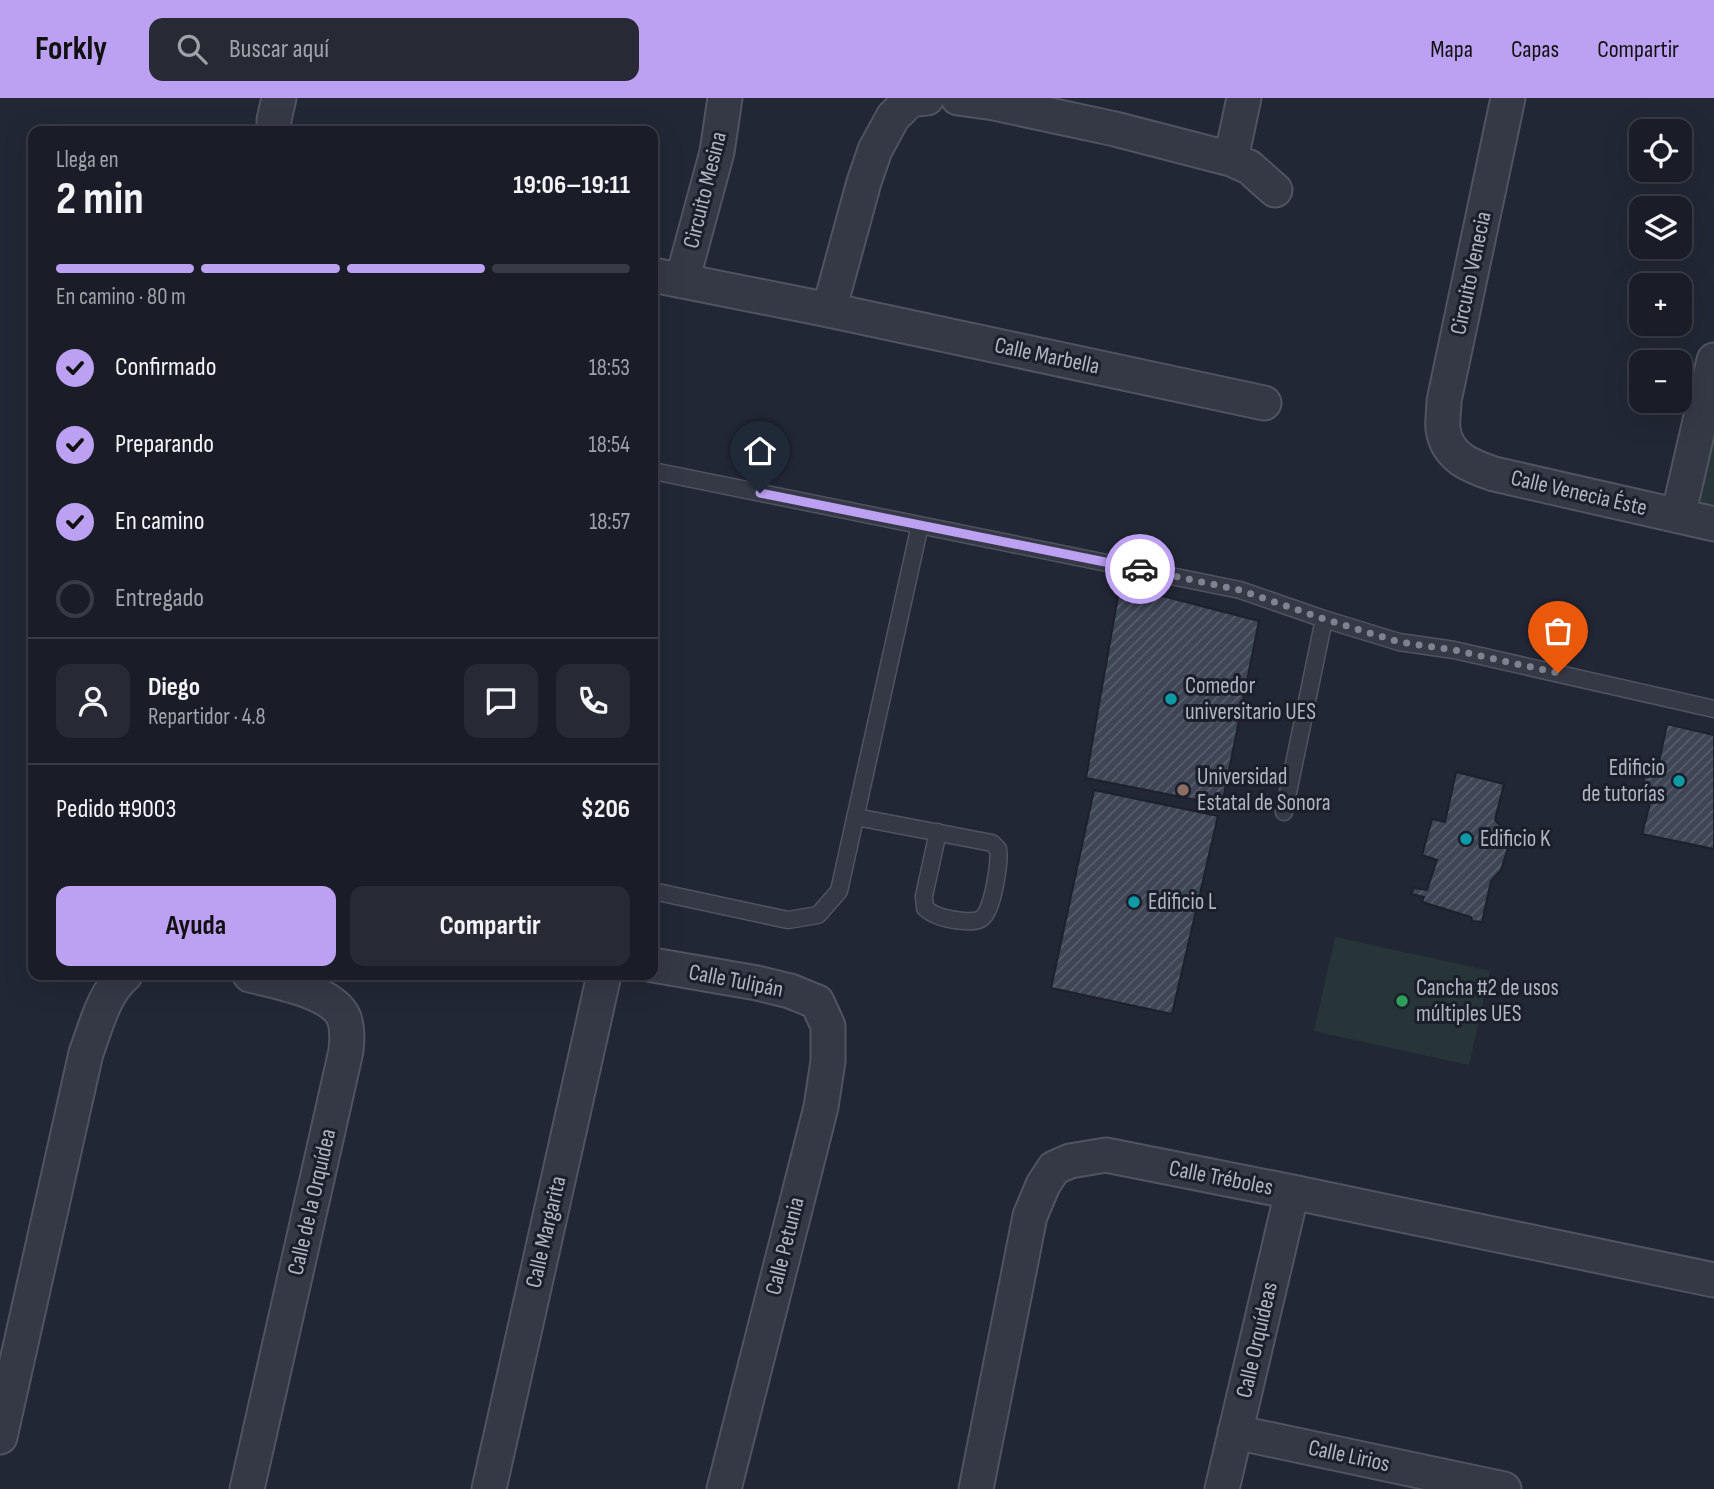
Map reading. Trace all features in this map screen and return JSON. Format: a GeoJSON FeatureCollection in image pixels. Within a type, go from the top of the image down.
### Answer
{"type":"FeatureCollection","features":[{"type":"Feature","properties":{"kind":"street"},"geometry":{"type":"LineString","coordinates":[[274,126],[279,98]]}},
{"type":"Feature","properties":{"kind":"street","name":"Circuito Mesina"},"geometry":{"type":"LineString","coordinates":[[667,278],[717,152],[725,98]]}},
{"type":"Feature","properties":{"kind":"street"},"geometry":{"type":"LineString","coordinates":[[958,98],[994,100],[1231,159],[1249,167],[1275,190]]}},
{"type":"Feature","properties":{"kind":"street"},"geometry":{"type":"LineString","coordinates":[[1231,159],[1244,98]]}},
{"type":"Feature","properties":{"kind":"street","name":"Circuito Venecia"},"geometry":{"type":"LineString","coordinates":[[1450,448],[1443,429],[1444,401],[1508,98]]}},
{"type":"Feature","properties":{"kind":"street"},"geometry":{"type":"LineString","coordinates":[[829,310],[875,150],[893,117],[919,99]]}},
{"type":"Feature","properties":{"kind":"street","name":"Calle Marbella"},"geometry":{"type":"LineString","coordinates":[[667,278],[1264,403]]}},
{"type":"Feature","properties":{"kind":"street"},"geometry":{"type":"LineString","coordinates":[[1678,516],[1714,360]]}},
{"type":"Feature","properties":{"kind":"street","name":"Calle Venecia Éste"},"geometry":{"type":"LineString","coordinates":[[1450,448],[1469,465],[1494,474],[1714,524]]}},
{"type":"Feature","properties":{"kind":"street","name":"Calle Tulipán"},"geometry":{"type":"LineString","coordinates":[[658,966],[790,990],[817,1002]]}},
{"type":"Feature","properties":{"kind":"street"},"geometry":{"type":"LineString","coordinates":[[0,1437],[86,1053],[101,1013],[119,980]]}},
{"type":"Feature","properties":{"kind":"street","name":"Calle de la Orquídea"},"geometry":{"type":"LineString","coordinates":[[247,1489],[346,1051],[347,1035],[343,1017],[333,1003],[314,993],[268,980]]}},
{"type":"Feature","properties":{"kind":"street","name":"Calle Margarita"},"geometry":{"type":"LineString","coordinates":[[489,1489],[603,980]]}},
{"type":"Feature","properties":{"kind":"street","name":"Calle Petunia"},"geometry":{"type":"LineString","coordinates":[[724,1489],[821,1107],[828,1061],[828,1026],[817,1002]]}},
{"type":"Feature","properties":{"kind":"street","name":"Calle Tréboles"},"geometry":{"type":"LineString","coordinates":[[976,1489],[1030,1216],[1043,1185],[1054,1168],[1070,1161],[1105,1155],[1714,1280]]}},
{"type":"Feature","properties":{"kind":"street","name":"Calle Orquídeas"},"geometry":{"type":"LineString","coordinates":[[1222,1489],[1292,1192]]}},
{"type":"Feature","properties":{"kind":"street","name":"Calle Lirios"},"geometry":{"type":"LineString","coordinates":[[1235,1432],[1504,1489]]}},
{"type":"Feature","properties":{"kind":"lane"},"geometry":{"type":"LineString","coordinates":[[658,472],[1240,590],[1399,642],[1454,650],[1714,709]]}},
{"type":"Feature","properties":{"kind":"lane"},"geometry":{"type":"LineString","coordinates":[[658,892],[788,920],[818,915],[839,891],[920,525]]}},
{"type":"Feature","properties":{"kind":"lane"},"geometry":{"type":"LineString","coordinates":[[1284,812],[1324,619]]}},
{"type":"Feature","properties":{"kind":"lane"},"geometry":{"type":"LineString","coordinates":[[856,817],[938,832],[992,843],[998,849],[1000,859],[988,912],[981,920],[970,922],[934,914],[925,908],[923,896],[938,832]]}},
{"type":"Feature","properties":{"kind":"shaded area"},"geometry":{"type":"Polygon","coordinates":[[[1714,372],[1714,528],[1683,522],[1714,372]]]}},
{"type":"Feature","properties":{"kind":"shaded area","name":"Cancha #2 de usos múltiples UES"},"geometry":{"type":"Polygon","coordinates":[[[1335,937],[1490,971],[1469,1065],[1314,1031],[1335,937]]]}},
{"type":"Feature","properties":{"kind":"building","name":"Comedor universitario UES"},"geometry":{"type":"Polygon","coordinates":[[[1120,585],[1259,621],[1222,805],[1086,778],[1120,585]]]}},
{"type":"Feature","properties":{"kind":"building","name":"Edificio de tutorías"},"geometry":{"type":"Polygon","coordinates":[[[1667,724],[1714,735],[1714,849],[1642,834],[1652,796],[1641,794],[1647,764],[1658,767],[1667,724]]]}},
{"type":"Feature","properties":{"kind":"building","name":"Edificio K"},"geometry":{"type":"Polygon","coordinates":[[[1456,772],[1504,784],[1495,820],[1504,830],[1508,848],[1501,870],[1491,881],[1482,922],[1472,921],[1471,917],[1422,902],[1424,897],[1411,894],[1414,888],[1427,890],[1437,860],[1422,855],[1432,819],[1445,822],[1456,772]]]}},
{"type":"Feature","properties":{"kind":"building","name":"Edificio L"},"geometry":{"type":"Polygon","coordinates":[[[1094,790],[1218,816],[1172,1014],[1051,988],[1094,790]]]}},
{"type":"Feature","properties":{"kind":"way so far"},"geometry":{"type":"LineString","coordinates":[[1140,569],[1240,590],[1399,642],[1454,650],[1558,673]]}},
{"type":"Feature","properties":{"kind":"place","name":"Comedor universitario UES"},"geometry":{"type":"Point","coordinates":[1171,699]}},
{"type":"Feature","properties":{"kind":"place","name":"Edificio de tutorías"},"geometry":{"type":"Point","coordinates":[1679,781]}},
{"type":"Feature","properties":{"kind":"place","name":"Universidad Estatal de Sonora"},"geometry":{"type":"Point","coordinates":[1183,790]}},
{"type":"Feature","properties":{"kind":"place","name":"Edificio K"},"geometry":{"type":"Point","coordinates":[1466,839]}},
{"type":"Feature","properties":{"kind":"place","name":"Edificio L"},"geometry":{"type":"Point","coordinates":[1134,902]}},
{"type":"Feature","properties":{"kind":"place","name":"Cancha #2 de usos múltiples UES"},"geometry":{"type":"Point","coordinates":[1402,1001]}},
{"type":"Feature","properties":{"kind":"route"},"geometry":{"type":"LineString","coordinates":[[760,493],[1140,569]]}}]}
